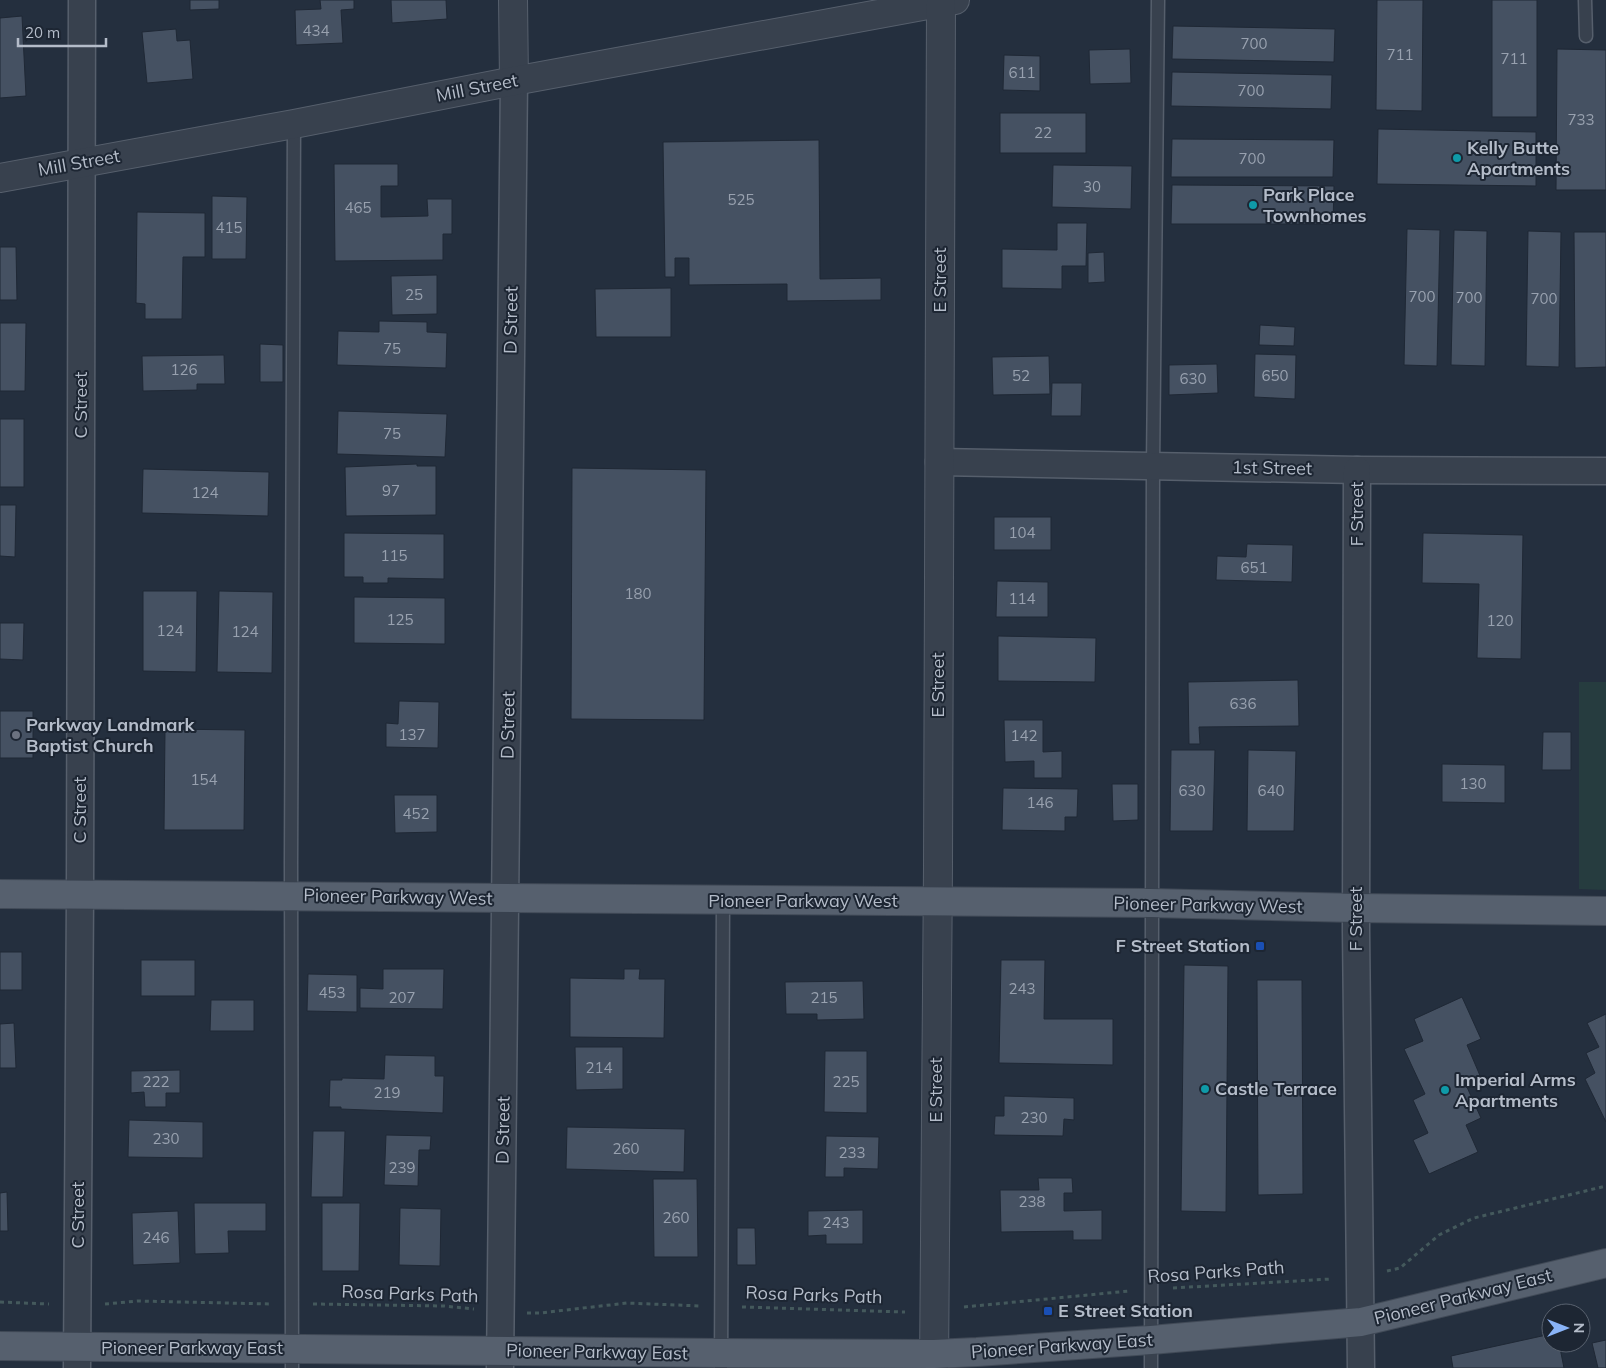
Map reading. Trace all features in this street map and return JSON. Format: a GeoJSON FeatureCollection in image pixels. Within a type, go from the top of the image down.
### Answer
{"type":"FeatureCollection","features":[{"type":"Feature","properties":{"kind":"main road","name":"Pioneer Parkway West"},"geometry":{"type":"LineString","coordinates":[[0,894],[1151,903],[1606,911]]}},
{"type":"Feature","properties":{"kind":"main road","name":"Pioneer Parkway East"},"geometry":{"type":"LineString","coordinates":[[0,1346],[77,1358],[934,1361],[1361,1322],[1606,1263]]}},
{"type":"Feature","properties":{"kind":"street","name":"C Street"},"geometry":{"type":"LineString","coordinates":[[77,1358],[82,0]]}},
{"type":"Feature","properties":{"kind":"street"},"geometry":{"type":"LineString","coordinates":[[513,0],[514,81]]}},
{"type":"Feature","properties":{"kind":"street","name":"Mill Street"},"geometry":{"type":"LineString","coordinates":[[0,178],[946,1]]}},
{"type":"Feature","properties":{"kind":"street","name":"E Street"},"geometry":{"type":"LineString","coordinates":[[934,1361],[939,462],[946,1]]}},
{"type":"Feature","properties":{"kind":"street","name":"D Street"},"geometry":{"type":"LineString","coordinates":[[500,1360],[514,81]]}},
{"type":"Feature","properties":{"kind":"street","name":"1st Street"},"geometry":{"type":"LineString","coordinates":[[939,462],[1357,470],[1606,471]]}},
{"type":"Feature","properties":{"kind":"street","name":"F Street"},"geometry":{"type":"LineString","coordinates":[[1357,470],[1356,908],[1361,1368]]}},
{"type":"Feature","properties":{"kind":"lane"},"geometry":{"type":"LineString","coordinates":[[1151,1368],[1153,466],[1158,0]]}},
{"type":"Feature","properties":{"kind":"lane"},"geometry":{"type":"LineString","coordinates":[[1585,0],[1586,36]]}},
{"type":"Feature","properties":{"kind":"lane"},"geometry":{"type":"LineString","coordinates":[[292,1358],[291,895],[294,124]]}},
{"type":"Feature","properties":{"kind":"lane"},"geometry":{"type":"LineString","coordinates":[[721,1361],[723,901]]}},
{"type":"Feature","properties":{"kind":"path","name":"Rosa Parks Path"},"geometry":{"type":"LineString","coordinates":[[0,1302],[78,1307],[138,1301],[444,1306],[502,1313],[540,1313],[627,1303],[904,1312],[1152,1289],[1359,1277],[1400,1268],[1439,1235],[1474,1218],[1606,1186]]}},
{"type":"Feature","properties":{"kind":"green space"},"geometry":{"type":"Polygon","coordinates":[[[1579,682],[1606,682],[1606,890],[1579,889],[1579,682]]]}},
{"type":"Feature","properties":{"kind":"building"},"geometry":{"type":"Polygon","coordinates":[[[190,0],[219,0],[219,9],[190,10],[190,0]]]}},
{"type":"Feature","properties":{"kind":"building"},"geometry":{"type":"Polygon","coordinates":[[[320,0],[354,0],[354,9],[341,10],[343,43],[296,45],[295,10],[321,9],[320,0]]]}},
{"type":"Feature","properties":{"kind":"building"},"geometry":{"type":"Polygon","coordinates":[[[391,0],[446,0],[447,19],[392,23],[391,0]]]}},
{"type":"Feature","properties":{"kind":"building","name":"Kelly Butte Apartments"},"geometry":{"type":"Polygon","coordinates":[[[1377,0],[1423,0],[1422,111],[1376,110],[1377,0]]]}},
{"type":"Feature","properties":{"kind":"building","name":"Kelly Butte Apartments"},"geometry":{"type":"Polygon","coordinates":[[[1492,0],[1537,0],[1537,117],[1492,117],[1492,0]]]}},
{"type":"Feature","properties":{"kind":"building"},"geometry":{"type":"Polygon","coordinates":[[[22,16],[26,96],[0,98],[0,18],[22,16]]]}},
{"type":"Feature","properties":{"kind":"building"},"geometry":{"type":"Polygon","coordinates":[[[1173,26],[1335,29],[1334,62],[1172,59],[1173,26]]]}},
{"type":"Feature","properties":{"kind":"building"},"geometry":{"type":"Polygon","coordinates":[[[176,29],[177,41],[190,40],[193,79],[147,83],[142,32],[176,29]]]}},
{"type":"Feature","properties":{"kind":"building"},"geometry":{"type":"Polygon","coordinates":[[[1130,49],[1131,83],[1090,84],[1089,50],[1130,49]]]}},
{"type":"Feature","properties":{"kind":"building","name":"Kelly Butte Apartments"},"geometry":{"type":"Polygon","coordinates":[[[1557,49],[1606,50],[1606,190],[1556,190],[1557,49]]]}},
{"type":"Feature","properties":{"kind":"building"},"geometry":{"type":"Polygon","coordinates":[[[1004,55],[1040,56],[1040,91],[1003,90],[1004,55]]]}},
{"type":"Feature","properties":{"kind":"building"},"geometry":{"type":"Polygon","coordinates":[[[1172,72],[1332,75],[1331,109],[1171,106],[1172,72]]]}},
{"type":"Feature","properties":{"kind":"building"},"geometry":{"type":"Polygon","coordinates":[[[1000,113],[1086,113],[1086,153],[1000,153],[1000,113]]]}},
{"type":"Feature","properties":{"kind":"building","name":"Kelly Butte Apartments"},"geometry":{"type":"Polygon","coordinates":[[[1378,129],[1536,132],[1536,186],[1377,184],[1378,129]]]}},
{"type":"Feature","properties":{"kind":"building","name":"Park Place Townhomes"},"geometry":{"type":"Polygon","coordinates":[[[1172,139],[1334,140],[1333,177],[1171,177],[1172,139]]]}},
{"type":"Feature","properties":{"kind":"building"},"geometry":{"type":"Polygon","coordinates":[[[819,140],[820,279],[881,278],[881,300],[787,301],[787,284],[689,285],[689,258],[675,258],[675,277],[665,277],[663,142],[819,140]]]}},
{"type":"Feature","properties":{"kind":"building"},"geometry":{"type":"Polygon","coordinates":[[[334,164],[398,164],[398,186],[381,186],[381,217],[428,216],[427,199],[452,199],[452,234],[443,234],[443,260],[335,261],[334,164]]]}},
{"type":"Feature","properties":{"kind":"building"},"geometry":{"type":"Polygon","coordinates":[[[1053,165],[1132,166],[1131,209],[1052,207],[1053,165]]]}},
{"type":"Feature","properties":{"kind":"building","name":"Park Place Townhomes"},"geometry":{"type":"Polygon","coordinates":[[[1172,185],[1334,186],[1333,224],[1171,224],[1172,185]]]}},
{"type":"Feature","properties":{"kind":"building"},"geometry":{"type":"Polygon","coordinates":[[[212,196],[247,197],[246,259],[212,259],[212,196]]]}},
{"type":"Feature","properties":{"kind":"building"},"geometry":{"type":"Polygon","coordinates":[[[137,212],[205,213],[205,257],[183,257],[182,319],[145,319],[145,304],[136,303],[137,212]]]}},
{"type":"Feature","properties":{"kind":"building"},"geometry":{"type":"Polygon","coordinates":[[[1057,223],[1087,223],[1086,266],[1062,266],[1062,289],[1002,288],[1002,249],[1057,250],[1057,223]]]}},
{"type":"Feature","properties":{"kind":"building","name":"Park Place Townhomes"},"geometry":{"type":"Polygon","coordinates":[[[1407,229],[1440,230],[1437,366],[1404,365],[1407,229]]]}},
{"type":"Feature","properties":{"kind":"building"},"geometry":{"type":"Polygon","coordinates":[[[1454,230],[1487,231],[1485,366],[1451,365],[1454,230]]]}},
{"type":"Feature","properties":{"kind":"building"},"geometry":{"type":"Polygon","coordinates":[[[1528,231],[1561,232],[1559,367],[1526,366],[1528,231]]]}},
{"type":"Feature","properties":{"kind":"building"},"geometry":{"type":"Polygon","coordinates":[[[1574,232],[1606,232],[1606,367],[1575,368],[1574,232]]]}},
{"type":"Feature","properties":{"kind":"building"},"geometry":{"type":"Polygon","coordinates":[[[0,247],[16,247],[17,300],[0,300],[0,247]]]}},
{"type":"Feature","properties":{"kind":"building"},"geometry":{"type":"Polygon","coordinates":[[[1104,252],[1105,282],[1088,283],[1088,253],[1104,252]]]}},
{"type":"Feature","properties":{"kind":"building"},"geometry":{"type":"Polygon","coordinates":[[[437,275],[437,314],[392,315],[391,276],[437,275]]]}},
{"type":"Feature","properties":{"kind":"building"},"geometry":{"type":"Polygon","coordinates":[[[671,288],[671,337],[596,337],[595,289],[671,288]]]}},
{"type":"Feature","properties":{"kind":"building"},"geometry":{"type":"Polygon","coordinates":[[[379,321],[427,322],[427,332],[447,333],[446,368],[337,365],[338,331],[379,332],[379,321]]]}},
{"type":"Feature","properties":{"kind":"building"},"geometry":{"type":"Polygon","coordinates":[[[0,323],[26,323],[25,391],[0,391],[0,323]]]}},
{"type":"Feature","properties":{"kind":"building"},"geometry":{"type":"Polygon","coordinates":[[[1260,325],[1295,327],[1294,346],[1259,345],[1260,325]]]}},
{"type":"Feature","properties":{"kind":"building"},"geometry":{"type":"Polygon","coordinates":[[[260,344],[283,345],[283,382],[260,382],[260,344]]]}},
{"type":"Feature","properties":{"kind":"building"},"geometry":{"type":"Polygon","coordinates":[[[1255,354],[1296,355],[1295,399],[1254,397],[1255,354]]]}},
{"type":"Feature","properties":{"kind":"building"},"geometry":{"type":"Polygon","coordinates":[[[224,355],[225,384],[197,384],[197,390],[143,391],[142,356],[224,355]]]}},
{"type":"Feature","properties":{"kind":"building"},"geometry":{"type":"Polygon","coordinates":[[[1049,356],[1050,394],[993,395],[992,357],[1049,356]]]}},
{"type":"Feature","properties":{"kind":"building"},"geometry":{"type":"Polygon","coordinates":[[[1217,364],[1218,393],[1169,395],[1169,365],[1217,364]]]}},
{"type":"Feature","properties":{"kind":"building"},"geometry":{"type":"Polygon","coordinates":[[[1052,383],[1082,383],[1081,416],[1051,416],[1052,383]]]}},
{"type":"Feature","properties":{"kind":"building"},"geometry":{"type":"Polygon","coordinates":[[[338,411],[447,414],[445,457],[337,454],[338,411]]]}},
{"type":"Feature","properties":{"kind":"building"},"geometry":{"type":"Polygon","coordinates":[[[0,419],[24,419],[24,487],[0,487],[0,419]]]}},
{"type":"Feature","properties":{"kind":"building"},"geometry":{"type":"Polygon","coordinates":[[[417,464],[417,466],[436,466],[436,515],[346,516],[345,467],[417,464]]]}},
{"type":"Feature","properties":{"kind":"building"},"geometry":{"type":"Polygon","coordinates":[[[572,468],[706,470],[704,720],[571,719],[572,468]]]}},
{"type":"Feature","properties":{"kind":"building"},"geometry":{"type":"Polygon","coordinates":[[[143,469],[269,472],[268,516],[142,513],[143,469]]]}},
{"type":"Feature","properties":{"kind":"building"},"geometry":{"type":"Polygon","coordinates":[[[0,505],[16,505],[15,557],[0,556],[0,505]]]}},
{"type":"Feature","properties":{"kind":"building"},"geometry":{"type":"Polygon","coordinates":[[[994,517],[1051,517],[1051,550],[994,550],[994,517]]]}},
{"type":"Feature","properties":{"kind":"building"},"geometry":{"type":"Polygon","coordinates":[[[344,533],[444,534],[444,579],[388,578],[388,583],[363,583],[363,577],[344,577],[344,533]]]}},
{"type":"Feature","properties":{"kind":"building"},"geometry":{"type":"Polygon","coordinates":[[[1423,533],[1523,535],[1521,659],[1477,658],[1479,584],[1422,583],[1423,533]]]}},
{"type":"Feature","properties":{"kind":"building"},"geometry":{"type":"Polygon","coordinates":[[[1247,544],[1293,545],[1292,582],[1216,580],[1217,556],[1246,557],[1247,544]]]}},
{"type":"Feature","properties":{"kind":"building"},"geometry":{"type":"Polygon","coordinates":[[[997,581],[1048,582],[1048,617],[996,617],[997,581]]]}},
{"type":"Feature","properties":{"kind":"building"},"geometry":{"type":"Polygon","coordinates":[[[143,591],[197,591],[196,672],[143,671],[143,591]]]}},
{"type":"Feature","properties":{"kind":"building"},"geometry":{"type":"Polygon","coordinates":[[[219,591],[273,592],[272,673],[217,672],[219,591]]]}},
{"type":"Feature","properties":{"kind":"building"},"geometry":{"type":"Polygon","coordinates":[[[354,597],[445,598],[445,644],[354,643],[354,597]]]}},
{"type":"Feature","properties":{"kind":"building"},"geometry":{"type":"Polygon","coordinates":[[[0,623],[24,623],[23,660],[0,659],[0,623]]]}},
{"type":"Feature","properties":{"kind":"building"},"geometry":{"type":"Polygon","coordinates":[[[998,636],[1096,638],[1095,682],[998,681],[998,636]]]}},
{"type":"Feature","properties":{"kind":"building"},"geometry":{"type":"Polygon","coordinates":[[[1298,680],[1299,726],[1199,727],[1200,744],[1189,744],[1188,682],[1298,680]]]}},
{"type":"Feature","properties":{"kind":"building"},"geometry":{"type":"Polygon","coordinates":[[[399,701],[439,702],[438,748],[386,747],[386,723],[398,724],[399,701]]]}},
{"type":"Feature","properties":{"kind":"building","name":"Parkway Landmark Baptist Church"},"geometry":{"type":"Polygon","coordinates":[[[0,711],[33,711],[33,758],[0,758],[0,711]]]}},
{"type":"Feature","properties":{"kind":"building"},"geometry":{"type":"Polygon","coordinates":[[[1004,720],[1043,720],[1043,752],[1062,751],[1062,778],[1034,778],[1034,761],[1005,762],[1004,720]]]}},
{"type":"Feature","properties":{"kind":"building"},"geometry":{"type":"Polygon","coordinates":[[[165,729],[245,730],[244,830],[164,830],[165,729]]]}},
{"type":"Feature","properties":{"kind":"building"},"geometry":{"type":"Polygon","coordinates":[[[1543,732],[1571,732],[1571,770],[1542,770],[1543,732]]]}},
{"type":"Feature","properties":{"kind":"building"},"geometry":{"type":"Polygon","coordinates":[[[1171,750],[1215,750],[1213,831],[1170,831],[1171,750]]]}},
{"type":"Feature","properties":{"kind":"building"},"geometry":{"type":"Polygon","coordinates":[[[1248,750],[1296,751],[1294,831],[1247,831],[1248,750]]]}},
{"type":"Feature","properties":{"kind":"building"},"geometry":{"type":"Polygon","coordinates":[[[1442,764],[1505,765],[1505,803],[1442,802],[1442,764]]]}},
{"type":"Feature","properties":{"kind":"building"},"geometry":{"type":"Polygon","coordinates":[[[1112,784],[1138,784],[1138,820],[1113,821],[1112,784]]]}},
{"type":"Feature","properties":{"kind":"building"},"geometry":{"type":"Polygon","coordinates":[[[1003,788],[1078,789],[1077,817],[1065,817],[1065,831],[1002,830],[1003,788]]]}},
{"type":"Feature","properties":{"kind":"building"},"geometry":{"type":"Polygon","coordinates":[[[394,795],[437,795],[437,832],[395,833],[394,795]]]}},
{"type":"Feature","properties":{"kind":"building"},"geometry":{"type":"Polygon","coordinates":[[[0,952],[22,952],[22,990],[0,990],[0,952]]]}},
{"type":"Feature","properties":{"kind":"building"},"geometry":{"type":"Polygon","coordinates":[[[141,960],[195,960],[195,996],[141,996],[141,960]]]}},
{"type":"Feature","properties":{"kind":"building"},"geometry":{"type":"Polygon","coordinates":[[[1001,960],[1045,960],[1044,1019],[1113,1019],[1113,1065],[999,1063],[1001,960]]]}},
{"type":"Feature","properties":{"kind":"building","name":"Castle Terrace"},"geometry":{"type":"Polygon","coordinates":[[[1184,965],[1228,966],[1226,1212],[1181,1211],[1184,965]]]}},
{"type":"Feature","properties":{"kind":"building"},"geometry":{"type":"Polygon","coordinates":[[[383,969],[444,969],[443,1009],[360,1008],[360,988],[383,989],[383,969]]]}},
{"type":"Feature","properties":{"kind":"building"},"geometry":{"type":"Polygon","coordinates":[[[624,969],[640,969],[639,979],[665,979],[664,1038],[570,1037],[570,978],[624,979],[624,969]]]}},
{"type":"Feature","properties":{"kind":"building"},"geometry":{"type":"Polygon","coordinates":[[[308,974],[357,975],[357,1012],[307,1011],[308,974]]]}},
{"type":"Feature","properties":{"kind":"building","name":"Castle Terrace"},"geometry":{"type":"Polygon","coordinates":[[[1257,980],[1302,980],[1303,1194],[1258,1195],[1257,980]]]}},
{"type":"Feature","properties":{"kind":"building"},"geometry":{"type":"Polygon","coordinates":[[[863,981],[864,1019],[817,1020],[817,1014],[786,1014],[785,982],[863,981]]]}},
{"type":"Feature","properties":{"kind":"building","name":"Imperial Arms Apartments"},"geometry":{"type":"Polygon","coordinates":[[[1462,997],[1481,1039],[1467,1045],[1481,1078],[1466,1085],[1481,1118],[1466,1125],[1478,1152],[1429,1174],[1413,1140],[1428,1133],[1413,1100],[1425,1094],[1404,1049],[1423,1041],[1414,1019],[1462,997]]]}},
{"type":"Feature","properties":{"kind":"building"},"geometry":{"type":"Polygon","coordinates":[[[211,1000],[254,1000],[254,1031],[210,1031],[211,1000]]]}},
{"type":"Feature","properties":{"kind":"building","name":"Imperial Arms Apartments"},"geometry":{"type":"Polygon","coordinates":[[[1606,1014],[1606,1122],[1585,1079],[1595,1073],[1586,1053],[1599,1047],[1587,1023],[1606,1014]]]}},
{"type":"Feature","properties":{"kind":"building"},"geometry":{"type":"Polygon","coordinates":[[[14,1023],[16,1068],[0,1068],[0,1024],[14,1023]]]}},
{"type":"Feature","properties":{"kind":"building"},"geometry":{"type":"Polygon","coordinates":[[[575,1047],[623,1047],[623,1089],[576,1090],[575,1047]]]}},
{"type":"Feature","properties":{"kind":"building"},"geometry":{"type":"Polygon","coordinates":[[[825,1051],[867,1051],[867,1113],[824,1112],[825,1051]]]}},
{"type":"Feature","properties":{"kind":"building"},"geometry":{"type":"Polygon","coordinates":[[[385,1055],[435,1056],[435,1076],[444,1076],[443,1113],[329,1107],[330,1080],[342,1080],[342,1078],[384,1079],[385,1055]]]}},
{"type":"Feature","properties":{"kind":"building"},"geometry":{"type":"Polygon","coordinates":[[[180,1070],[180,1093],[166,1093],[166,1107],[145,1107],[144,1092],[131,1093],[131,1071],[180,1070]]]}},
{"type":"Feature","properties":{"kind":"building"},"geometry":{"type":"Polygon","coordinates":[[[1004,1096],[1074,1098],[1074,1120],[1064,1119],[1063,1136],[994,1135],[995,1116],[1004,1116],[1004,1096]]]}},
{"type":"Feature","properties":{"kind":"building"},"geometry":{"type":"Polygon","coordinates":[[[129,1120],[203,1122],[203,1158],[128,1157],[129,1120]]]}},
{"type":"Feature","properties":{"kind":"building"},"geometry":{"type":"Polygon","coordinates":[[[567,1127],[685,1129],[684,1172],[566,1169],[567,1127]]]}},
{"type":"Feature","properties":{"kind":"building"},"geometry":{"type":"Polygon","coordinates":[[[313,1131],[345,1131],[343,1197],[311,1197],[313,1131]]]}},
{"type":"Feature","properties":{"kind":"building"},"geometry":{"type":"Polygon","coordinates":[[[386,1135],[431,1136],[430,1150],[419,1150],[418,1186],[384,1185],[386,1135]]]}},
{"type":"Feature","properties":{"kind":"building"},"geometry":{"type":"Polygon","coordinates":[[[826,1136],[879,1137],[878,1169],[844,1168],[844,1177],[825,1177],[826,1136]]]}},
{"type":"Feature","properties":{"kind":"building"},"geometry":{"type":"Polygon","coordinates":[[[1038,1178],[1072,1178],[1073,1193],[1064,1193],[1064,1211],[1102,1210],[1102,1240],[1073,1240],[1073,1231],[1001,1232],[1000,1190],[1039,1190],[1038,1178]]]}},
{"type":"Feature","properties":{"kind":"building"},"geometry":{"type":"Polygon","coordinates":[[[653,1179],[697,1179],[698,1257],[654,1257],[653,1179]]]}},
{"type":"Feature","properties":{"kind":"building"},"geometry":{"type":"Polygon","coordinates":[[[7,1192],[8,1231],[0,1231],[0,1193],[7,1192]]]}},
{"type":"Feature","properties":{"kind":"building"},"geometry":{"type":"Polygon","coordinates":[[[194,1203],[266,1203],[266,1231],[228,1231],[229,1253],[195,1254],[194,1203]]]}},
{"type":"Feature","properties":{"kind":"building"},"geometry":{"type":"Polygon","coordinates":[[[322,1203],[360,1203],[359,1271],[322,1271],[322,1203]]]}},
{"type":"Feature","properties":{"kind":"building"},"geometry":{"type":"Polygon","coordinates":[[[400,1208],[441,1209],[440,1266],[399,1265],[400,1208]]]}},
{"type":"Feature","properties":{"kind":"building"},"geometry":{"type":"Polygon","coordinates":[[[863,1210],[863,1244],[826,1244],[826,1235],[808,1236],[808,1211],[863,1210]]]}},
{"type":"Feature","properties":{"kind":"building"},"geometry":{"type":"Polygon","coordinates":[[[178,1211],[180,1263],[133,1265],[132,1213],[178,1211]]]}},
{"type":"Feature","properties":{"kind":"building"},"geometry":{"type":"Polygon","coordinates":[[[737,1228],[755,1228],[756,1265],[737,1265],[737,1228]]]}},
{"type":"Feature","properties":{"kind":"building"},"geometry":{"type":"Polygon","coordinates":[[[1541,1336],[1541,1353],[1561,1353],[1564,1368],[1453,1368],[1451,1356],[1541,1336]]]}},
{"type":"Feature","properties":{"kind":"building"},"geometry":{"type":"Polygon","coordinates":[[[1606,1340],[1606,1368],[1598,1368],[1592,1343],[1606,1340]]]}},
{"type":"Feature","properties":{"kind":"place","name":"Kelly Butte Apartments"},"geometry":{"type":"Point","coordinates":[1457,158]}},
{"type":"Feature","properties":{"kind":"place","name":"Park Place Townhomes"},"geometry":{"type":"Point","coordinates":[1253,205]}},
{"type":"Feature","properties":{"kind":"place","name":"Parkway Landmark Baptist Church"},"geometry":{"type":"Point","coordinates":[16,735]}},
{"type":"Feature","properties":{"kind":"place","name":"F Street Station"},"geometry":{"type":"Point","coordinates":[1260,946]}},
{"type":"Feature","properties":{"kind":"place","name":"Castle Terrace"},"geometry":{"type":"Point","coordinates":[1205,1089]}},
{"type":"Feature","properties":{"kind":"place","name":"Imperial Arms Apartments"},"geometry":{"type":"Point","coordinates":[1445,1090]}},
{"type":"Feature","properties":{"kind":"place","name":"E Street Station"},"geometry":{"type":"Point","coordinates":[1048,1311]}}]}
